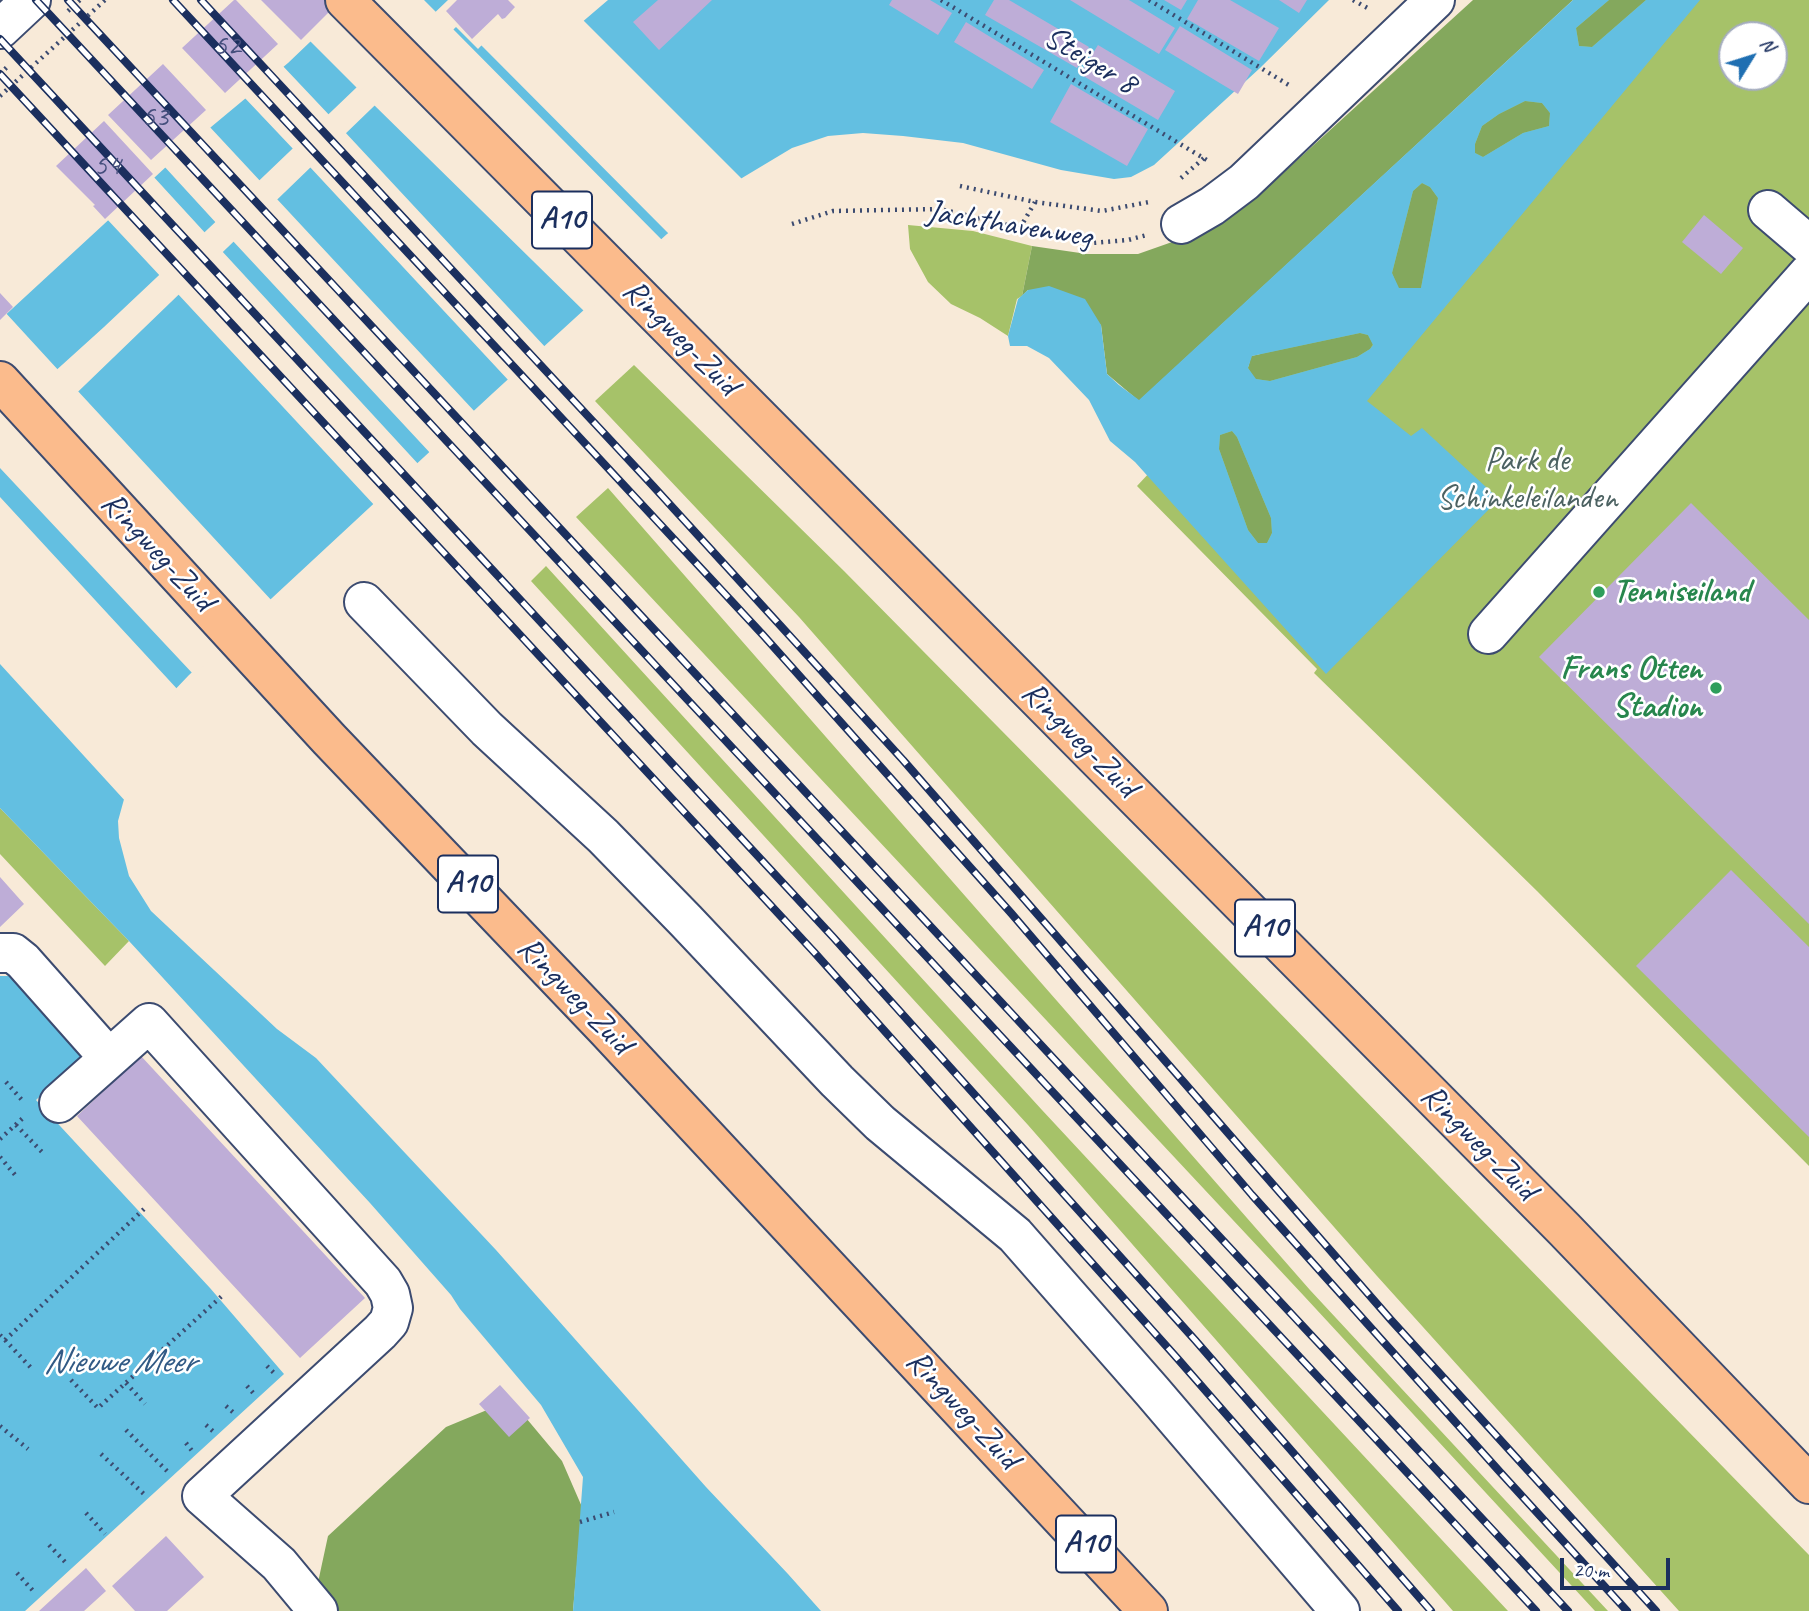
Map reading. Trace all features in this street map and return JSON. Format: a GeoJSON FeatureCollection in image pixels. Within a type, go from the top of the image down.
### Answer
{"type":"FeatureCollection","features":[{"type":"Feature","properties":{"kind":"highway","name":"Ringweg-Zuid"},"geometry":{"type":"LineString","coordinates":[[345,0],[1554,1219],[1809,1484]]}},
{"type":"Feature","properties":{"kind":"highway","name":"Ringweg-Zuid"},"geometry":{"type":"LineString","coordinates":[[0,380],[329,738],[606,1029],[1148,1611]]}},
{"type":"Feature","properties":{"kind":"street"},"geometry":{"type":"LineString","coordinates":[[0,29],[31,0]]}},
{"type":"Feature","properties":{"kind":"street"},"geometry":{"type":"LineString","coordinates":[[1167,213],[1212,206],[1244,182],[1435,0]]}},
{"type":"Feature","properties":{"kind":"street"},"geometry":{"type":"LineString","coordinates":[[1768,210],[1809,245]]}},
{"type":"Feature","properties":{"kind":"street"},"geometry":{"type":"LineString","coordinates":[[1488,635],[1809,273]]}},
{"type":"Feature","properties":{"kind":"street"},"geometry":{"type":"LineString","coordinates":[[364,602],[487,729],[603,836],[880,1123],[1015,1235],[1339,1611]]}},
{"type":"Feature","properties":{"kind":"street"},"geometry":{"type":"LineString","coordinates":[[0,953],[13,953],[23,961],[109,1058]]}},
{"type":"Feature","properties":{"kind":"street"},"geometry":{"type":"LineString","coordinates":[[38,1105],[109,1058],[149,1023],[383,1282],[390,1294],[393,1308],[389,1322],[380,1332],[202,1496],[279,1564],[318,1611]]}},
{"type":"Feature","properties":{"kind":"path"},"geometry":{"type":"LineString","coordinates":[[0,96],[104,0]]}},
{"type":"Feature","properties":{"kind":"path","name":"Steiger 8"},"geometry":{"type":"LineString","coordinates":[[941,0],[1178,142]]}},
{"type":"Feature","properties":{"kind":"path"},"geometry":{"type":"LineString","coordinates":[[1149,0],[1259,68]]}},
{"type":"Feature","properties":{"kind":"path"},"geometry":{"type":"LineString","coordinates":[[1173,184],[1204,158]]}},
{"type":"Feature","properties":{"kind":"path"},"geometry":{"type":"LineString","coordinates":[[960,186],[1035,202],[1102,211],[1167,213]]}},
{"type":"Feature","properties":{"kind":"path"},"geometry":{"type":"LineString","coordinates":[[1020,228],[1035,202]]}},
{"type":"Feature","properties":{"kind":"path","name":"Jachthavenweg"},"geometry":{"type":"LineString","coordinates":[[792,224],[833,211],[940,209],[1092,243],[1128,240],[1167,213]]}},
{"type":"Feature","properties":{"kind":"path"},"geometry":{"type":"LineString","coordinates":[[1,1137],[38,1105],[6,1082]]}},
{"type":"Feature","properties":{"kind":"path"},"geometry":{"type":"LineString","coordinates":[[16,1125],[42,1152]]}},
{"type":"Feature","properties":{"kind":"path"},"geometry":{"type":"LineString","coordinates":[[0,1157],[16,1176]]}},
{"type":"Feature","properties":{"kind":"path"},"geometry":{"type":"LineString","coordinates":[[5,1340],[144,1209]]}},
{"type":"Feature","properties":{"kind":"path"},"geometry":{"type":"LineString","coordinates":[[71,1380],[97,1408],[223,1295]]}},
{"type":"Feature","properties":{"kind":"path"},"geometry":{"type":"LineString","coordinates":[[0,1335],[33,1370]]}},
{"type":"Feature","properties":{"kind":"path"},"geometry":{"type":"LineString","coordinates":[[267,1366],[276,1375]]}},
{"type":"Feature","properties":{"kind":"path"},"geometry":{"type":"LineString","coordinates":[[126,1383],[145,1404]]}},
{"type":"Feature","properties":{"kind":"path"},"geometry":{"type":"LineString","coordinates":[[247,1387],[255,1395]]}},
{"type":"Feature","properties":{"kind":"path"},"geometry":{"type":"LineString","coordinates":[[226,1406],[234,1414]]}},
{"type":"Feature","properties":{"kind":"path"},"geometry":{"type":"LineString","coordinates":[[206,1425],[215,1433]]}},
{"type":"Feature","properties":{"kind":"path"},"geometry":{"type":"LineString","coordinates":[[0,1426],[28,1449]]}},
{"type":"Feature","properties":{"kind":"path"},"geometry":{"type":"LineString","coordinates":[[126,1430],[168,1472]]}},
{"type":"Feature","properties":{"kind":"path"},"geometry":{"type":"LineString","coordinates":[[186,1443],[193,1452]]}},
{"type":"Feature","properties":{"kind":"path"},"geometry":{"type":"LineString","coordinates":[[101,1454],[145,1495]]}},
{"type":"Feature","properties":{"kind":"path"},"geometry":{"type":"LineString","coordinates":[[86,1513],[105,1534]]}},
{"type":"Feature","properties":{"kind":"path"},"geometry":{"type":"LineString","coordinates":[[580,1522],[614,1513]]}},
{"type":"Feature","properties":{"kind":"path"},"geometry":{"type":"LineString","coordinates":[[49,1545],[68,1565]]}},
{"type":"Feature","properties":{"kind":"path"},"geometry":{"type":"LineString","coordinates":[[17,1573],[36,1593]]}},
{"type":"Feature","properties":{"kind":"green space"},"geometry":{"type":"Polygon","coordinates":[[[1473,0],[1573,0],[1139,401],[1107,374],[1101,325],[1028,290],[1022,296],[1032,246],[1087,254],[1138,254],[1192,235],[1239,210],[1473,0]]]}},
{"type":"Feature","properties":{"kind":"green space","name":"Tenniseiland"},"geometry":{"type":"Polygon","coordinates":[[[1590,0],[1809,0],[1809,1166],[1537,891],[1314,673],[1317,669],[1137,486],[1590,0]]]}},
{"type":"Feature","properties":{"kind":"green space"},"geometry":{"type":"Polygon","coordinates":[[[1609,0],[1646,0],[1592,47],[1579,46],[1576,28],[1609,0]]]}},
{"type":"Feature","properties":{"kind":"green space"},"geometry":{"type":"Polygon","coordinates":[[[1525,101],[1542,103],[1550,113],[1549,126],[1523,133],[1483,157],[1475,153],[1475,144],[1482,126],[1525,101]]]}},
{"type":"Feature","properties":{"kind":"green space"},"geometry":{"type":"Polygon","coordinates":[[[1422,183],[1430,187],[1438,198],[1421,288],[1398,288],[1392,273],[1413,191],[1422,183]]]}},
{"type":"Feature","properties":{"kind":"green space"},"geometry":{"type":"Polygon","coordinates":[[[908,225],[973,231],[1032,246],[1022,296],[1017,299],[1008,336],[951,304],[928,282],[910,249],[908,225]]]}},
{"type":"Feature","properties":{"kind":"green space"},"geometry":{"type":"Polygon","coordinates":[[[1360,333],[1368,335],[1373,344],[1357,357],[1270,381],[1255,379],[1248,368],[1251,356],[1360,333]]]}},
{"type":"Feature","properties":{"kind":"green space"},"geometry":{"type":"Polygon","coordinates":[[[634,365],[844,571],[1809,1555],[1809,1611],[1679,1611],[1377,1276],[799,617],[595,401],[634,365]]]}},
{"type":"Feature","properties":{"kind":"green space"},"geometry":{"type":"Polygon","coordinates":[[[1232,431],[1237,437],[1271,518],[1272,533],[1267,543],[1258,543],[1248,530],[1219,449],[1220,435],[1232,431]]]}},
{"type":"Feature","properties":{"kind":"green space"},"geometry":{"type":"Polygon","coordinates":[[[608,488],[1310,1290],[1608,1611],[1595,1611],[576,517],[608,488]]]}},
{"type":"Feature","properties":{"kind":"green space"},"geometry":{"type":"Polygon","coordinates":[[[546,566],[1042,1110],[1508,1611],[1453,1611],[1028,1125],[531,581],[546,566]]]}},
{"type":"Feature","properties":{"kind":"green space"},"geometry":{"type":"Polygon","coordinates":[[[0,808],[129,941],[105,966],[0,854],[0,808]]]}},
{"type":"Feature","properties":{"kind":"green space"},"geometry":{"type":"Polygon","coordinates":[[[511,1400],[562,1461],[582,1507],[573,1611],[337,1611],[317,1587],[328,1536],[446,1427],[511,1400]]]}},
{"type":"Feature","properties":{"kind":"water"},"geometry":{"type":"Polygon","coordinates":[[[354,0],[448,0],[104,327],[0,421],[0,320],[193,142],[288,63],[354,0]]]}},
{"type":"Feature","properties":{"kind":"water"},"geometry":{"type":"Polygon","coordinates":[[[608,0],[1329,0],[1260,68],[1154,165],[1131,177],[1114,179],[1061,170],[963,143],[863,133],[828,136],[792,148],[742,178],[667,234],[189,675],[168,697],[152,720],[131,774],[118,821],[119,838],[129,876],[151,911],[277,1029],[316,1058],[496,1250],[706,1487],[821,1611],[573,1611],[583,1477],[541,1405],[451,1295],[370,1203],[129,941],[0,808],[0,467],[456,27],[478,49],[524,2],[560,41],[608,0]]]}},
{"type":"Feature","properties":{"kind":"water"},"geometry":{"type":"Polygon","coordinates":[[[1573,0],[1609,0],[1576,28],[1579,46],[1592,47],[1646,0],[1700,0],[1367,401],[1411,436],[1422,428],[1499,499],[1326,674],[1135,462],[1110,441],[1089,400],[1049,358],[1027,346],[1010,346],[1008,336],[1018,299],[1028,290],[1049,286],[1085,299],[1101,325],[1107,374],[1139,400],[1573,0]],[[1525,101],[1482,126],[1475,144],[1475,153],[1483,157],[1523,133],[1549,126],[1550,113],[1542,103],[1525,101]],[[1422,183],[1413,191],[1392,273],[1399,288],[1421,288],[1438,198],[1430,187],[1422,183]],[[1360,333],[1252,356],[1248,368],[1256,379],[1270,381],[1357,357],[1373,345],[1368,335],[1360,333]],[[1232,431],[1220,435],[1219,449],[1248,530],[1258,543],[1267,543],[1272,533],[1271,518],[1237,437],[1232,431]]]}},
{"type":"Feature","properties":{"kind":"water","name":"Nieuwe Meer"},"geometry":{"type":"Polygon","coordinates":[[[0,976],[13,976],[88,1051],[36,1100],[210,1288],[284,1374],[25,1611],[0,1611],[0,976]]]}},
{"type":"Feature","properties":{"kind":"pier"},"geometry":{"type":"Polygon","coordinates":[[[349,0],[424,0],[438,14],[360,91],[308,39],[349,0]]]}},
{"type":"Feature","properties":{"kind":"pier"},"geometry":{"type":"Polygon","coordinates":[[[521,0],[526,0],[560,37],[581,18],[743,180],[671,236],[479,43],[521,0]]]}},
{"type":"Feature","properties":{"kind":"pier"},"geometry":{"type":"Polygon","coordinates":[[[451,27],[664,242],[586,313],[373,104],[451,27]]]}},
{"type":"Feature","properties":{"kind":"pier"},"geometry":{"type":"Polygon","coordinates":[[[281,64],[332,118],[296,152],[243,96],[281,64]]]}},
{"type":"Feature","properties":{"kind":"pier"},"geometry":{"type":"Polygon","coordinates":[[[208,125],[262,183],[218,225],[163,165],[208,125]]]}},
{"type":"Feature","properties":{"kind":"pier"},"geometry":{"type":"Polygon","coordinates":[[[344,131],[547,349],[510,382],[309,166],[344,131]]]}},
{"type":"Feature","properties":{"kind":"pier"},"geometry":{"type":"Polygon","coordinates":[[[152,175],[207,235],[162,278],[106,218],[152,175]]]}},
{"type":"Feature","properties":{"kind":"pier"},"geometry":{"type":"Polygon","coordinates":[[[276,198],[476,413],[432,455],[232,240],[276,198]]]}},
{"type":"Feature","properties":{"kind":"pier"},"geometry":{"type":"Polygon","coordinates":[[[221,250],[420,466],[376,507],[177,293],[221,250]]]}},
{"type":"Feature","properties":{"kind":"pier"},"geometry":{"type":"Polygon","coordinates":[[[4,311],[60,372],[0,425],[0,315],[4,311]]]}},
{"type":"Feature","properties":{"kind":"pier"},"geometry":{"type":"Polygon","coordinates":[[[76,389],[273,602],[194,675],[0,468],[0,462],[76,389]]]}},
{"type":"Feature","properties":{"kind":"pier"},"geometry":{"type":"Polygon","coordinates":[[[0,497],[179,691],[155,722],[142,750],[127,803],[0,664],[0,497]]]}},
{"type":"Feature","properties":{"kind":"building"},"geometry":{"type":"Polygon","coordinates":[[[234,0],[278,44],[225,93],[182,48],[234,0]]]}},
{"type":"Feature","properties":{"kind":"building"},"geometry":{"type":"Polygon","coordinates":[[[261,0],[341,0],[301,40],[261,0]]]}},
{"type":"Feature","properties":{"kind":"building"},"geometry":{"type":"Polygon","coordinates":[[[457,0],[508,0],[515,7],[505,18],[502,19],[498,14],[472,39],[446,11],[457,0]]]}},
{"type":"Feature","properties":{"kind":"building"},"geometry":{"type":"Polygon","coordinates":[[[658,0],[712,0],[659,50],[633,22],[658,0]]]}},
{"type":"Feature","properties":{"kind":"building"},"geometry":{"type":"Polygon","coordinates":[[[892,0],[930,0],[952,13],[938,35],[889,5],[892,0]]]}},
{"type":"Feature","properties":{"kind":"building"},"geometry":{"type":"Polygon","coordinates":[[[994,0],[1009,0],[1089,47],[1077,68],[985,15],[994,0]]]}},
{"type":"Feature","properties":{"kind":"building"},"geometry":{"type":"Polygon","coordinates":[[[1070,0],[1129,0],[1175,28],[1159,54],[1070,0]]]}},
{"type":"Feature","properties":{"kind":"building"},"geometry":{"type":"Polygon","coordinates":[[[1164,0],[1187,0],[1181,10],[1164,0]]]}},
{"type":"Feature","properties":{"kind":"building"},"geometry":{"type":"Polygon","coordinates":[[[1198,0],[1230,0],[1279,28],[1259,61],[1187,19],[1198,0]]]}},
{"type":"Feature","properties":{"kind":"building"},"geometry":{"type":"Polygon","coordinates":[[[1279,0],[1307,0],[1299,13],[1279,0]]]}},
{"type":"Feature","properties":{"kind":"building"},"geometry":{"type":"Polygon","coordinates":[[[966,22],[1044,70],[1032,89],[954,42],[966,22]]]}},
{"type":"Feature","properties":{"kind":"building"},"geometry":{"type":"Polygon","coordinates":[[[1180,26],[1252,70],[1238,94],[1165,50],[1180,26]]]}},
{"type":"Feature","properties":{"kind":"building"},"geometry":{"type":"Polygon","coordinates":[[[1098,45],[1175,91],[1158,120],[1080,74],[1098,45]]]}},
{"type":"Feature","properties":{"kind":"building"},"geometry":{"type":"Polygon","coordinates":[[[163,64],[206,110],[151,160],[108,115],[163,64]]]}},
{"type":"Feature","properties":{"kind":"building"},"geometry":{"type":"Polygon","coordinates":[[[1071,84],[1148,129],[1127,166],[1050,122],[1071,84]]]}},
{"type":"Feature","properties":{"kind":"building"},"geometry":{"type":"Polygon","coordinates":[[[104,121],[153,174],[105,219],[93,206],[95,205],[56,166],[104,121]]]}},
{"type":"Feature","properties":{"kind":"building"},"geometry":{"type":"Polygon","coordinates":[[[1704,215],[1743,248],[1721,274],[1682,242],[1704,215]]]}},
{"type":"Feature","properties":{"kind":"building"},"geometry":{"type":"Polygon","coordinates":[[[0,293],[13,307],[0,320],[0,293]]]}},
{"type":"Feature","properties":{"kind":"building"},"geometry":{"type":"Polygon","coordinates":[[[1691,503],[1809,620],[1809,924],[1539,657],[1691,503]]]}},
{"type":"Feature","properties":{"kind":"building"},"geometry":{"type":"Polygon","coordinates":[[[1731,870],[1809,947],[1809,1137],[1636,966],[1731,870]]]}},
{"type":"Feature","properties":{"kind":"building"},"geometry":{"type":"Polygon","coordinates":[[[0,877],[24,904],[0,927],[0,877]]]}},
{"type":"Feature","properties":{"kind":"building"},"geometry":{"type":"Polygon","coordinates":[[[141,1056],[365,1298],[300,1358],[77,1116],[141,1056]]]}},
{"type":"Feature","properties":{"kind":"building"},"geometry":{"type":"Polygon","coordinates":[[[500,1385],[530,1418],[509,1437],[479,1404],[500,1385]]]}},
{"type":"Feature","properties":{"kind":"building"},"geometry":{"type":"Polygon","coordinates":[[[166,1536],[204,1577],[167,1611],[135,1611],[112,1586],[166,1536]]]}},
{"type":"Feature","properties":{"kind":"building"},"geometry":{"type":"Polygon","coordinates":[[[86,1568],[106,1591],[84,1611],[39,1611],[86,1568]]]}},
{"type":"Feature","properties":{"kind":"railway"},"geometry":{"type":"LineString","coordinates":[[36,0],[1536,1611]]}},
{"type":"Feature","properties":{"kind":"railway"},"geometry":{"type":"LineString","coordinates":[[68,0],[1568,1611]]}},
{"type":"Feature","properties":{"kind":"railway"},"geometry":{"type":"LineString","coordinates":[[173,0],[763,635],[1011,913],[1252,1195],[1627,1611]]}},
{"type":"Feature","properties":{"kind":"railway"},"geometry":{"type":"LineString","coordinates":[[201,0],[653,486],[903,760],[1391,1320],[1656,1611]]}},
{"type":"Feature","properties":{"kind":"railway"},"geometry":{"type":"LineString","coordinates":[[0,39],[833,937],[1195,1340],[1431,1611]]}},
{"type":"Feature","properties":{"kind":"railway"},"geometry":{"type":"LineString","coordinates":[[0,74],[814,952],[1177,1358],[1398,1611]]}},
{"type":"Feature","properties":{"kind":"place","name":"Tenniseiland"},"geometry":{"type":"Point","coordinates":[1599,592]}},
{"type":"Feature","properties":{"kind":"place","name":"Frans Otten Stadion"},"geometry":{"type":"Point","coordinates":[1716,688]}},
{"type":"Feature","properties":{"kind":"park label","name":"Park de Schinkeleilanden"},"geometry":{"type":"Point","coordinates":[1527,480]}}]}
